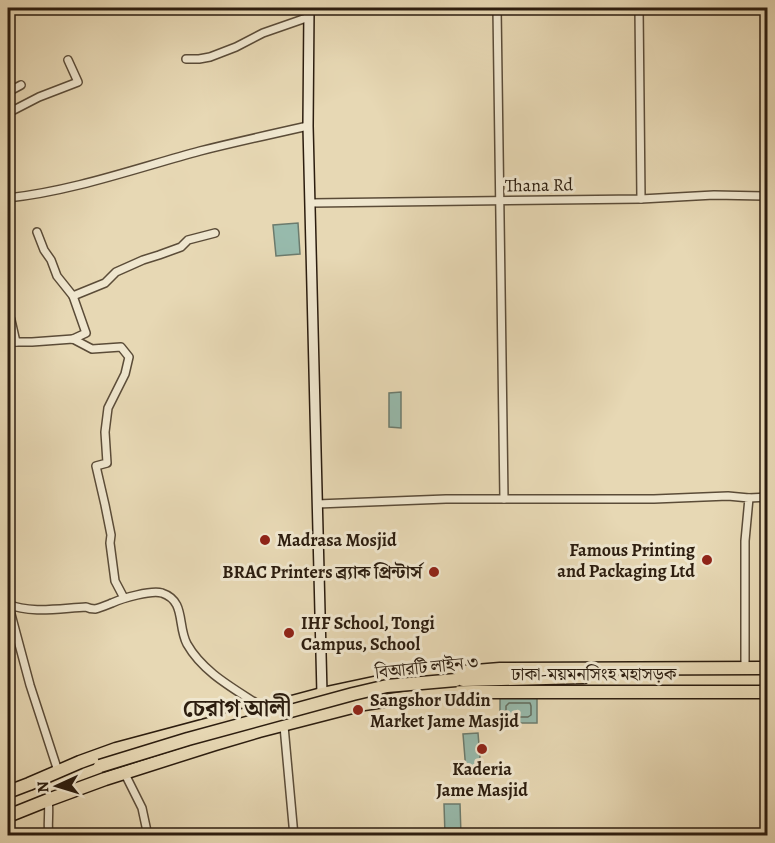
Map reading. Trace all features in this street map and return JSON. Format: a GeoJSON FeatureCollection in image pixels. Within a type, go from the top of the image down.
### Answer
{"type":"FeatureCollection","features":[{"type":"Feature","properties":{"kind":"highway","name":"ঢাকা-ময়মনসিংহ মহাসড়ক"},"geometry":{"type":"LineString","coordinates":[[8,792],[116,749],[322,694],[402,677],[500,669],[768,668]]}},
{"type":"Feature","properties":{"kind":"highway","name":"বিআরটি লাইন ৩"},"geometry":{"type":"LineString","coordinates":[[100,766],[211,732],[387,686],[456,680],[662,675],[768,676]]}},
{"type":"Feature","properties":{"kind":"highway","name":"ঢাকা-ময়মনসিংহ মহাসড়ক"},"geometry":{"type":"LineString","coordinates":[[8,816],[48,800],[215,744],[364,704],[437,693],[768,692]]}},
{"type":"Feature","properties":{"kind":"street"},"geometry":{"type":"LineString","coordinates":[[497,8],[504,499]]}},
{"type":"Feature","properties":{"kind":"street"},"geometry":{"type":"LineString","coordinates":[[639,8],[641,199]]}},
{"type":"Feature","properties":{"kind":"street"},"geometry":{"type":"LineString","coordinates":[[186,59],[210,57],[309,12],[308,126],[322,694]]}},
{"type":"Feature","properties":{"kind":"street"},"geometry":{"type":"LineString","coordinates":[[8,113],[39,97],[78,82],[68,60]]}},
{"type":"Feature","properties":{"kind":"street"},"geometry":{"type":"LineString","coordinates":[[8,92],[21,85]]}},
{"type":"Feature","properties":{"kind":"street"},"geometry":{"type":"LineString","coordinates":[[8,198],[45,193],[202,151],[308,126]]}},
{"type":"Feature","properties":{"kind":"street","name":"Thana Rd"},"geometry":{"type":"LineString","coordinates":[[311,202],[768,196]]}},
{"type":"Feature","properties":{"kind":"street"},"geometry":{"type":"LineString","coordinates":[[8,342],[73,339],[86,333],[73,296],[57,276],[37,232]]}},
{"type":"Feature","properties":{"kind":"street"},"geometry":{"type":"LineString","coordinates":[[73,296],[105,283],[116,272],[181,247],[188,240],[215,233]]}},
{"type":"Feature","properties":{"kind":"street"},"geometry":{"type":"LineString","coordinates":[[8,312],[16,342]]}},
{"type":"Feature","properties":{"kind":"street"},"geometry":{"type":"LineString","coordinates":[[73,339],[92,349],[121,347],[129,357],[125,374],[108,408],[105,432],[107,463],[96,466],[111,535],[115,581],[124,598]]}},
{"type":"Feature","properties":{"kind":"street"},"geometry":{"type":"LineString","coordinates":[[317,504],[446,499],[768,497]]}},
{"type":"Feature","properties":{"kind":"street"},"geometry":{"type":"LineString","coordinates":[[745,668],[745,541],[749,498]]}},
{"type":"Feature","properties":{"kind":"street"},"geometry":{"type":"LineString","coordinates":[[8,604],[28,610],[86,607],[93,609],[124,598],[158,592],[168,596],[176,602],[183,635],[194,656],[213,674],[265,709]]}},
{"type":"Feature","properties":{"kind":"street"},"geometry":{"type":"LineString","coordinates":[[8,604],[30,685],[58,771]]}},
{"type":"Feature","properties":{"kind":"street"},"geometry":{"type":"LineString","coordinates":[[284,726],[294,836]]}},
{"type":"Feature","properties":{"kind":"street"},"geometry":{"type":"LineString","coordinates":[[125,774],[141,808],[148,836]]}},
{"type":"Feature","properties":{"kind":"street"},"geometry":{"type":"LineString","coordinates":[[48,800],[49,836]]}},
{"type":"Feature","properties":{"kind":"water"},"geometry":{"type":"Polygon","coordinates":[[[298,223],[300,254],[276,256],[273,225],[298,223]]]}},
{"type":"Feature","properties":{"kind":"water"},"geometry":{"type":"Polygon","coordinates":[[[401,392],[401,428],[389,427],[389,393],[401,392]]]}},
{"type":"Feature","properties":{"kind":"water"},"geometry":{"type":"Polygon","coordinates":[[[500,697],[537,697],[537,723],[500,723],[500,697]]]}},
{"type":"Feature","properties":{"kind":"water"},"geometry":{"type":"Polygon","coordinates":[[[478,733],[481,770],[466,771],[463,734],[478,733]]]}},
{"type":"Feature","properties":{"kind":"water"},"geometry":{"type":"Polygon","coordinates":[[[444,804],[460,804],[461,835],[445,835],[444,804]]]}},
{"type":"Feature","properties":{"kind":"place","name":"Madrasa Mosjid"},"geometry":{"type":"Point","coordinates":[265,540]}},
{"type":"Feature","properties":{"kind":"place","name":"Famous Printing and Packaging Ltd"},"geometry":{"type":"Point","coordinates":[707,560]}},
{"type":"Feature","properties":{"kind":"place","name":"BRAC Printers ব্র্যাক প্রিন্টার্স"},"geometry":{"type":"Point","coordinates":[434,572]}},
{"type":"Feature","properties":{"kind":"place","name":"IHF School, Tongi Campus, School"},"geometry":{"type":"Point","coordinates":[289,633]}},
{"type":"Feature","properties":{"kind":"place","name":"Sangshor Uddin Market Jame Masjid"},"geometry":{"type":"Point","coordinates":[358,710]}},
{"type":"Feature","properties":{"kind":"place","name":"Kaderia Jame Masjid"},"geometry":{"type":"Point","coordinates":[482,749]}},
{"type":"Feature","properties":{"kind":"district","name":"চেরাগ আলী"},"geometry":{"type":"Point","coordinates":[237,708]}}]}
